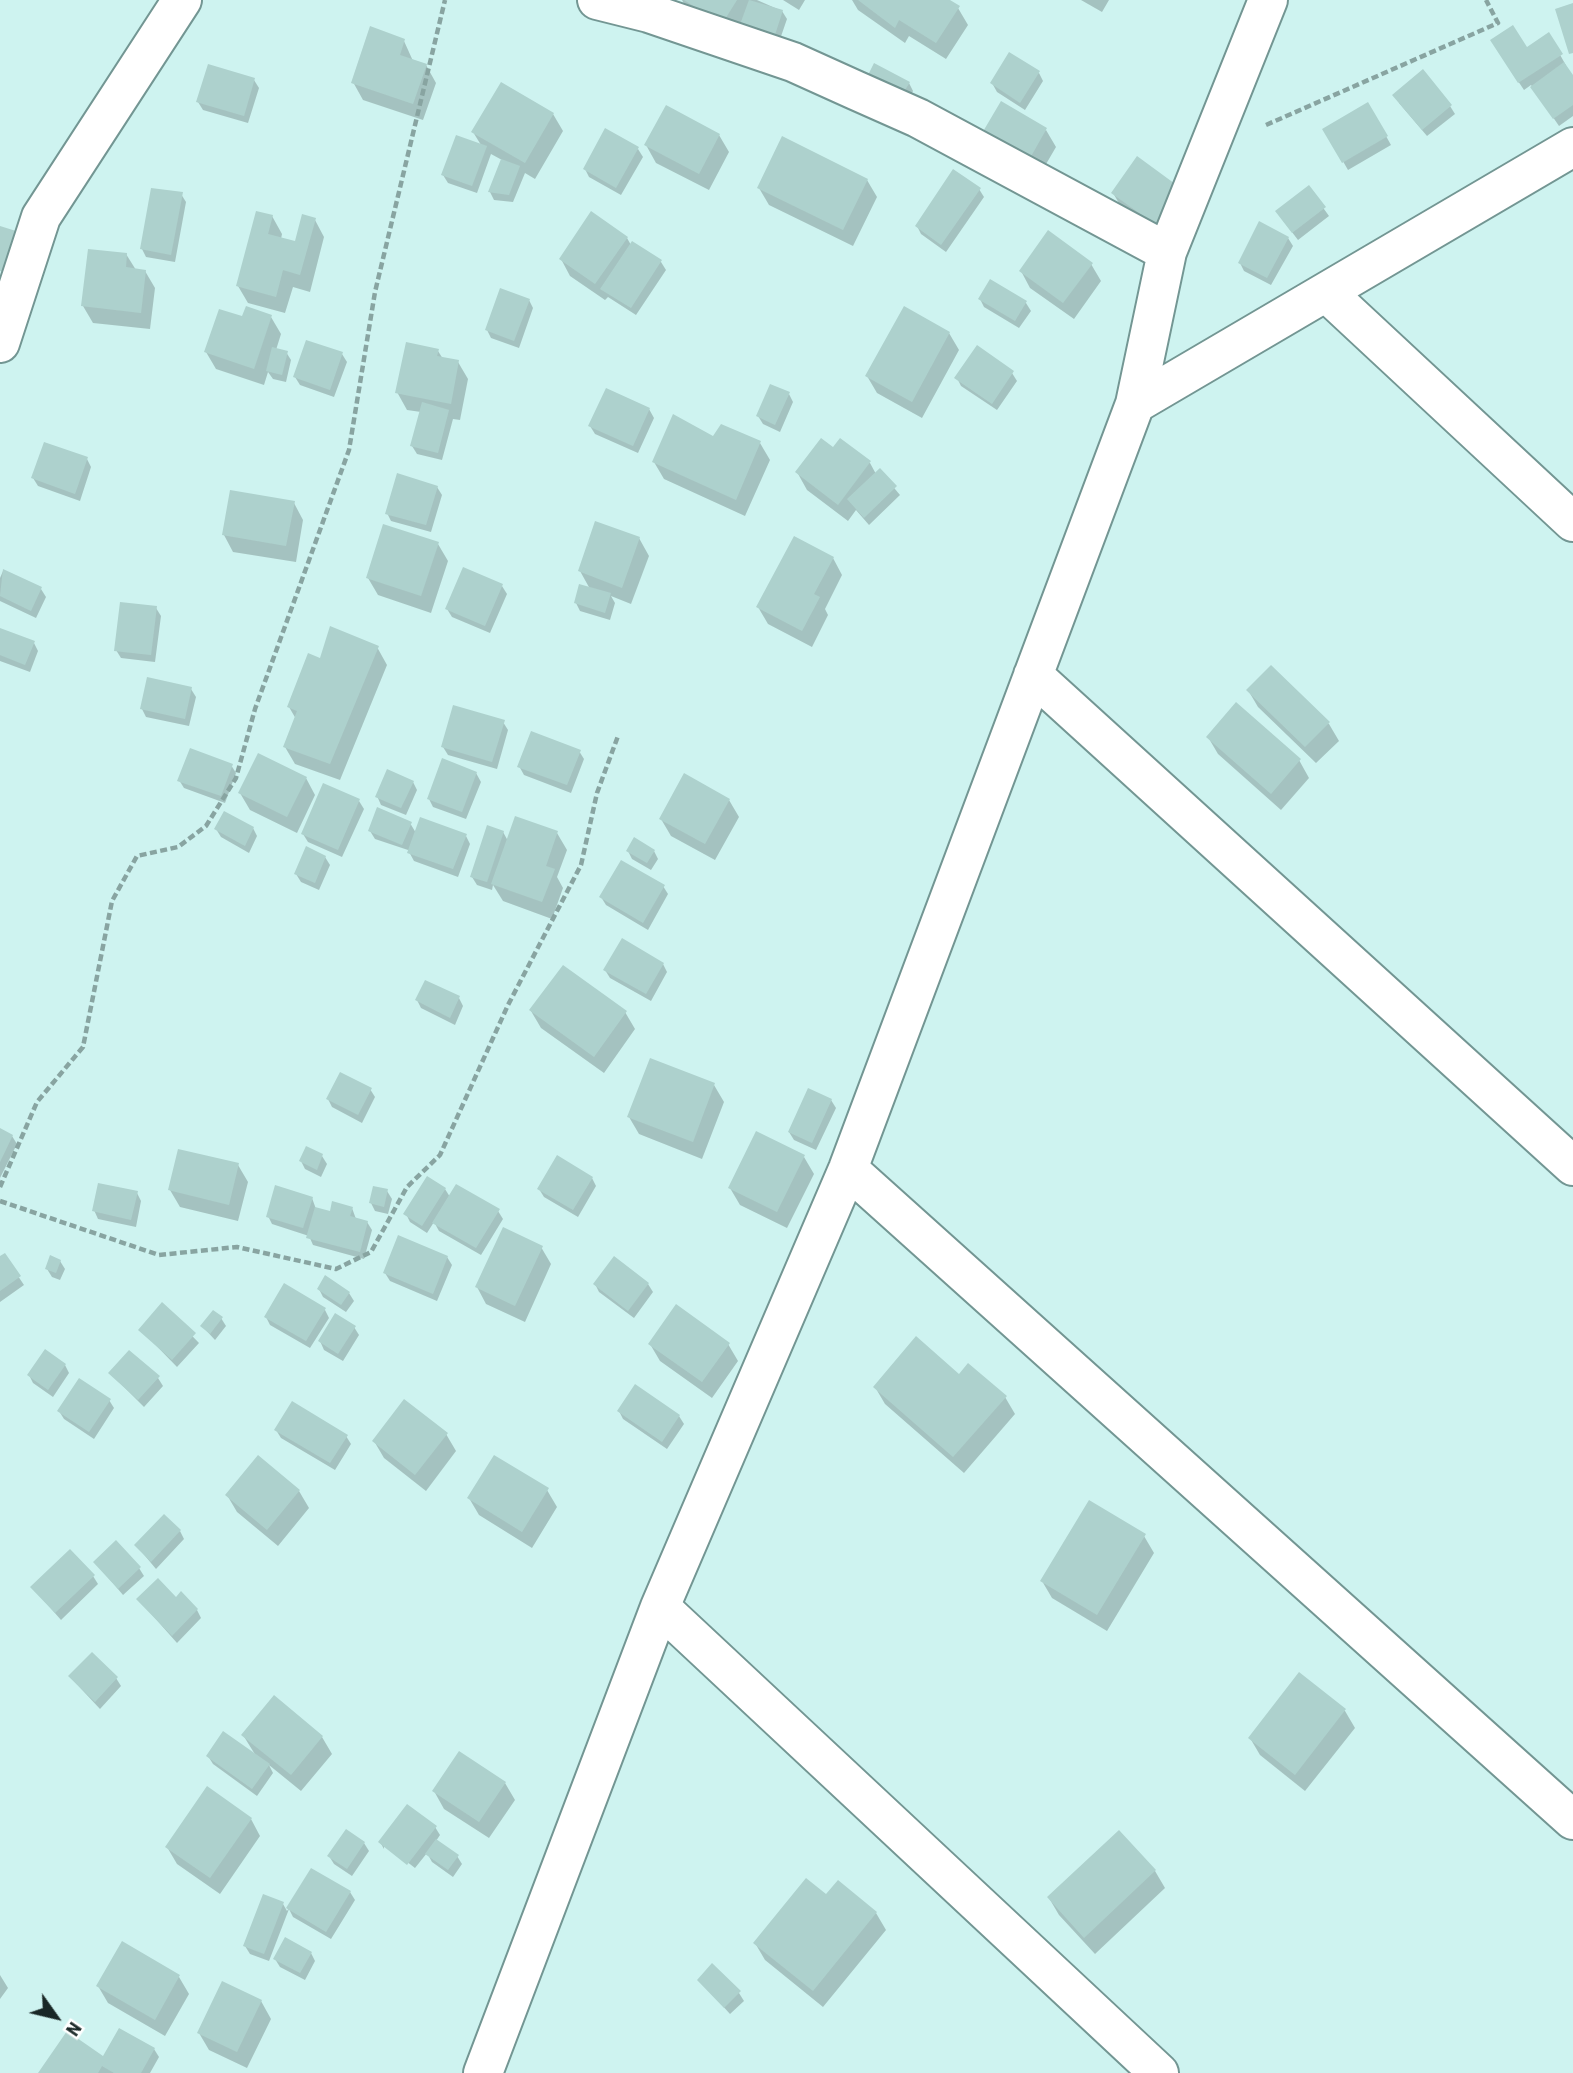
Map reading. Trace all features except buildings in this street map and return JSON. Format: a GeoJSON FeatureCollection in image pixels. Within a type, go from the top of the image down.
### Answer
{"type":"FeatureCollection","features":[{"type":"Feature","properties":{"kind":"street"},"geometry":{"type":"LineString","coordinates":[[0,343],[41,217],[182,0]]}},
{"type":"Feature","properties":{"kind":"street"},"geometry":{"type":"LineString","coordinates":[[597,0],[649,13],[758,50],[843,84],[918,118],[1167,252]]}},
{"type":"Feature","properties":{"kind":"street"},"geometry":{"type":"LineString","coordinates":[[483,2073],[660,1606],[848,1169],[1135,404],[1167,252],[1268,0]]}},
{"type":"Feature","properties":{"kind":"street"},"geometry":{"type":"LineString","coordinates":[[1135,404],[1573,147]]}},
{"type":"Feature","properties":{"kind":"street"},"geometry":{"type":"LineString","coordinates":[[1326,293],[1573,522]]}},
{"type":"Feature","properties":{"kind":"street"},"geometry":{"type":"LineString","coordinates":[[1033,675],[1573,1166]]}},
{"type":"Feature","properties":{"kind":"street"},"geometry":{"type":"LineString","coordinates":[[848,1169],[1573,1820]]}},
{"type":"Feature","properties":{"kind":"street"},"geometry":{"type":"LineString","coordinates":[[660,1606],[1159,2073]]}},
{"type":"Feature","properties":{"kind":"path"},"geometry":{"type":"LineString","coordinates":[[0,1187],[37,1102],[83,1047],[112,901],[137,856],[178,848],[206,826],[236,778],[255,709],[349,450],[375,292],[445,0]]}},
{"type":"Feature","properties":{"kind":"path"},"geometry":{"type":"LineString","coordinates":[[1210,149],[1498,23],[1486,0]]}},
{"type":"Feature","properties":{"kind":"path"},"geometry":{"type":"LineString","coordinates":[[0,1201],[159,1255],[237,1247],[337,1269],[370,1252],[407,1187],[440,1155],[508,1005],[582,865],[597,793],[618,736]]}}]}
